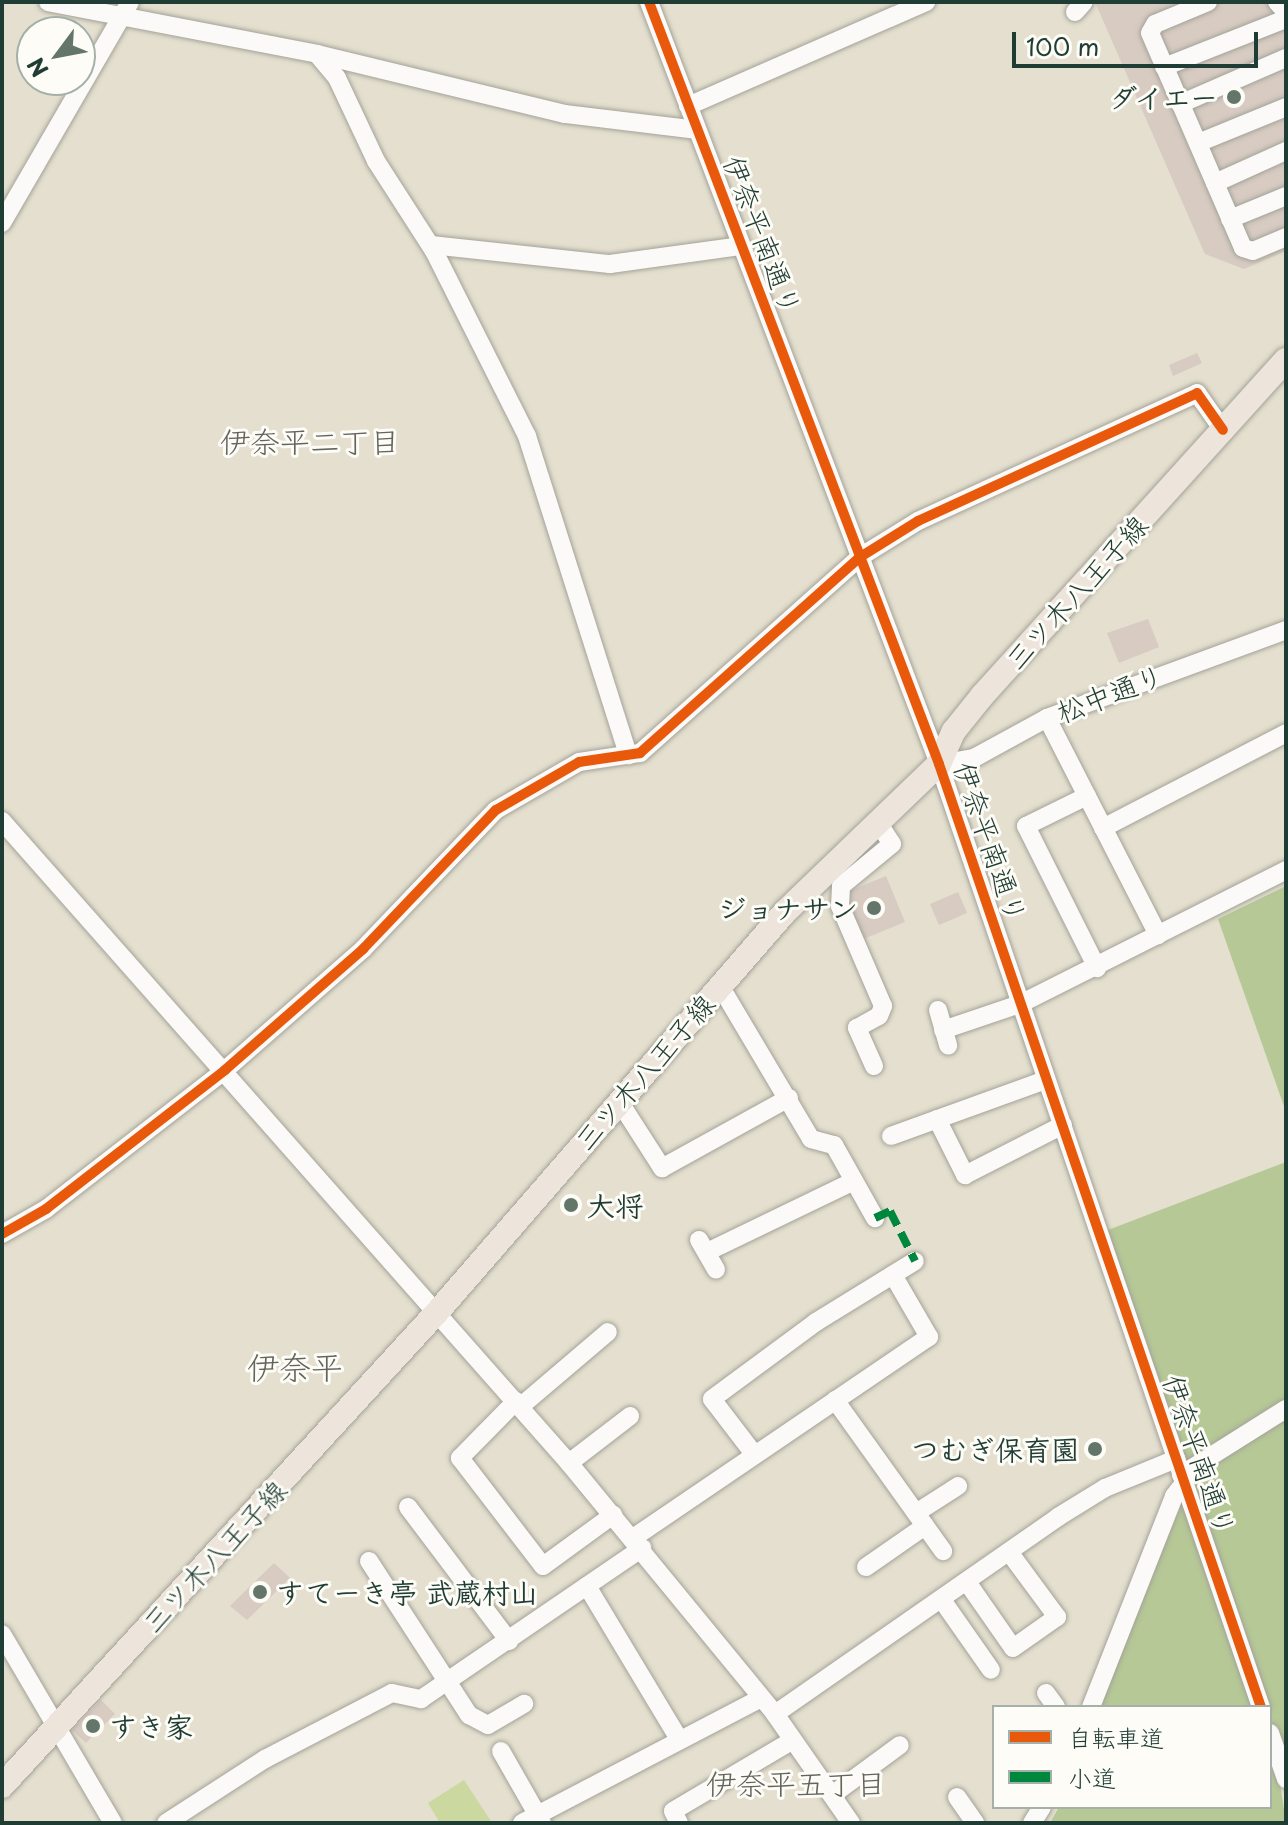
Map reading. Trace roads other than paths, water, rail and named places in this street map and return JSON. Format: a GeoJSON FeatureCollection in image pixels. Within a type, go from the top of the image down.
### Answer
{"type":"FeatureCollection","features":[{"type":"Feature","properties":{"kind":"main road","name":"三ツ木八王子線"},"geometry":{"type":"LineString","coordinates":[[2,1786],[439,1310],[719,984],[785,912],[939,764],[954,731],[982,696],[1286,360]]}},
{"type":"Feature","properties":{"kind":"street"},"geometry":{"type":"LineString","coordinates":[[48,2],[127,9],[565,114],[697,130]]}},
{"type":"Feature","properties":{"kind":"street","name":"伊奈平南通り"},"geometry":{"type":"LineString","coordinates":[[649,2],[939,764],[1260,1705]]}},
{"type":"Feature","properties":{"kind":"street"},"geometry":{"type":"LineString","coordinates":[[688,106],[926,2]]}},
{"type":"Feature","properties":{"kind":"street"},"geometry":{"type":"LineString","coordinates":[[1208,2],[1151,28],[1180,104],[1230,219],[1248,252],[1286,237]]}},
{"type":"Feature","properties":{"kind":"street"},"geometry":{"type":"LineString","coordinates":[[2,223],[127,9]]}},
{"type":"Feature","properties":{"kind":"street"},"geometry":{"type":"LineString","coordinates":[[1164,67],[1284,10]]}},
{"type":"Feature","properties":{"kind":"street"},"geometry":{"type":"LineString","coordinates":[[317,54],[337,78],[376,161],[431,245],[527,436],[628,755]]}},
{"type":"Feature","properties":{"kind":"street"},"geometry":{"type":"LineString","coordinates":[[1180,104],[1286,58]]}},
{"type":"Feature","properties":{"kind":"street"},"geometry":{"type":"LineString","coordinates":[[1198,143],[1286,107]]}},
{"type":"Feature","properties":{"kind":"street"},"geometry":{"type":"LineString","coordinates":[[1215,183],[1286,151]]}},
{"type":"Feature","properties":{"kind":"street"},"geometry":{"type":"LineString","coordinates":[[1230,219],[1286,196]]}},
{"type":"Feature","properties":{"kind":"street"},"geometry":{"type":"LineString","coordinates":[[431,245],[610,264],[742,246]]}},
{"type":"Feature","properties":{"kind":"street"},"geometry":{"type":"LineString","coordinates":[[2,1234],[46,1209],[225,1070],[363,949],[496,810],[579,762],[640,753],[706,696],[793,611],[860,557],[918,521],[1197,393],[1223,430]]}},
{"type":"Feature","properties":{"kind":"street","name":"松中通り"},"geometry":{"type":"LineString","coordinates":[[939,764],[974,758],[1047,718],[1286,630]]}},
{"type":"Feature","properties":{"kind":"street"},"geometry":{"type":"LineString","coordinates":[[1047,718],[1158,935]]}},
{"type":"Feature","properties":{"kind":"street"},"geometry":{"type":"LineString","coordinates":[[1103,828],[1286,733]]}},
{"type":"Feature","properties":{"kind":"street"},"geometry":{"type":"LineString","coordinates":[[1087,796],[1026,826],[1097,968]]}},
{"type":"Feature","properties":{"kind":"street"},"geometry":{"type":"LineString","coordinates":[[3,824],[439,1310],[637,1543],[775,1714],[851,1823]]}},
{"type":"Feature","properties":{"kind":"street"},"geometry":{"type":"LineString","coordinates":[[874,1066],[857,1028],[879,1016],[883,1006],[840,906],[841,886],[892,844],[879,824]]}},
{"type":"Feature","properties":{"kind":"street"},"geometry":{"type":"LineString","coordinates":[[938,1010],[946,1038],[1097,968],[1286,870]]}},
{"type":"Feature","properties":{"kind":"street"},"geometry":{"type":"LineString","coordinates":[[719,984],[811,1139],[834,1145],[875,1218]]}},
{"type":"Feature","properties":{"kind":"street"},"geometry":{"type":"LineString","coordinates":[[891,1136],[1046,1080]]}},
{"type":"Feature","properties":{"kind":"street"},"geometry":{"type":"LineString","coordinates":[[619,1101],[662,1168],[789,1098]]}},
{"type":"Feature","properties":{"kind":"street"},"geometry":{"type":"LineString","coordinates":[[937,1119],[965,1175],[1063,1125]]}},
{"type":"Feature","properties":{"kind":"street"},"geometry":{"type":"LineString","coordinates":[[707,1254],[854,1181]]}},
{"type":"Feature","properties":{"kind":"street"},"geometry":{"type":"LineString","coordinates":[[754,1454],[712,1399],[816,1322],[915,1261]]}},
{"type":"Feature","properties":{"kind":"street"},"geometry":{"type":"LineString","coordinates":[[166,1823],[265,1759],[392,1693],[421,1699],[450,1681],[587,1586],[637,1543],[754,1454],[929,1337],[893,1275]]}},
{"type":"Feature","properties":{"kind":"street"},"geometry":{"type":"LineString","coordinates":[[608,1332],[518,1404],[460,1458],[543,1566],[613,1515]]}},
{"type":"Feature","properties":{"kind":"street"},"geometry":{"type":"LineString","coordinates":[[835,1400],[943,1551]]}},
{"type":"Feature","properties":{"kind":"street"},"geometry":{"type":"LineString","coordinates":[[775,1714],[1105,1488],[1180,1472],[1286,1409]]}},
{"type":"Feature","properties":{"kind":"street"},"geometry":{"type":"LineString","coordinates":[[569,1463],[630,1416]]}},
{"type":"Feature","properties":{"kind":"street"},"geometry":{"type":"LineString","coordinates":[[1092,1705],[1174,1496],[1180,1472]]}},
{"type":"Feature","properties":{"kind":"street"},"geometry":{"type":"LineString","coordinates":[[866,1567],[958,1486]]}},
{"type":"Feature","properties":{"kind":"street"},"geometry":{"type":"LineString","coordinates":[[408,1507],[509,1641]]}},
{"type":"Feature","properties":{"kind":"street"},"geometry":{"type":"LineString","coordinates":[[967,1582],[1013,1648],[1057,1617],[1009,1552]]}},
{"type":"Feature","properties":{"kind":"street"},"geometry":{"type":"LineString","coordinates":[[369,1561],[450,1681],[469,1715],[488,1725],[524,1704]]}},
{"type":"Feature","properties":{"kind":"street"},"geometry":{"type":"LineString","coordinates":[[587,1586],[679,1739]]}},
{"type":"Feature","properties":{"kind":"street"},"geometry":{"type":"LineString","coordinates":[[942,1600],[991,1670]]}},
{"type":"Feature","properties":{"kind":"street"},"geometry":{"type":"LineString","coordinates":[[2,1634],[55,1729],[113,1823]]}},
{"type":"Feature","properties":{"kind":"street"},"geometry":{"type":"LineString","coordinates":[[501,1751],[534,1820],[679,1739],[761,1698]]}},
{"type":"Feature","properties":{"kind":"street"},"geometry":{"type":"LineString","coordinates":[[1272,1739],[1286,1779]]}},
{"type":"Feature","properties":{"kind":"street"},"geometry":{"type":"LineString","coordinates":[[679,1823],[673,1811],[793,1740]]}},
{"type":"Feature","properties":{"kind":"street"},"geometry":{"type":"LineString","coordinates":[[832,1795],[900,1745]]}},
{"type":"Feature","properties":{"kind":"street"},"geometry":{"type":"LineString","coordinates":[[957,1797],[975,1823]]}},
{"type":"Feature","properties":{"kind":"place","name":"ダイエー"},"geometry":{"type":"Point","coordinates":[1234,97]}},
{"type":"Feature","properties":{"kind":"place","name":"ジョナサン"},"geometry":{"type":"Point","coordinates":[874,908]}},
{"type":"Feature","properties":{"kind":"place","name":"大将"},"geometry":{"type":"Point","coordinates":[571,1205]}},
{"type":"Feature","properties":{"kind":"place","name":"つむぎ保育園"},"geometry":{"type":"Point","coordinates":[1095,1449]}},
{"type":"Feature","properties":{"kind":"place","name":"すてーき亭 武蔵村山"},"geometry":{"type":"Point","coordinates":[260,1592]}},
{"type":"Feature","properties":{"kind":"place","name":"すき家"},"geometry":{"type":"Point","coordinates":[93,1726]}},
{"type":"Feature","properties":{"kind":"district","name":"伊奈平二丁目"},"geometry":{"type":"Point","coordinates":[310,441]}},
{"type":"Feature","properties":{"kind":"district","name":"伊奈平"},"geometry":{"type":"Point","coordinates":[295,1366]}},
{"type":"Feature","properties":{"kind":"district","name":"伊奈平五丁目"},"geometry":{"type":"Point","coordinates":[796,1783]}}]}
